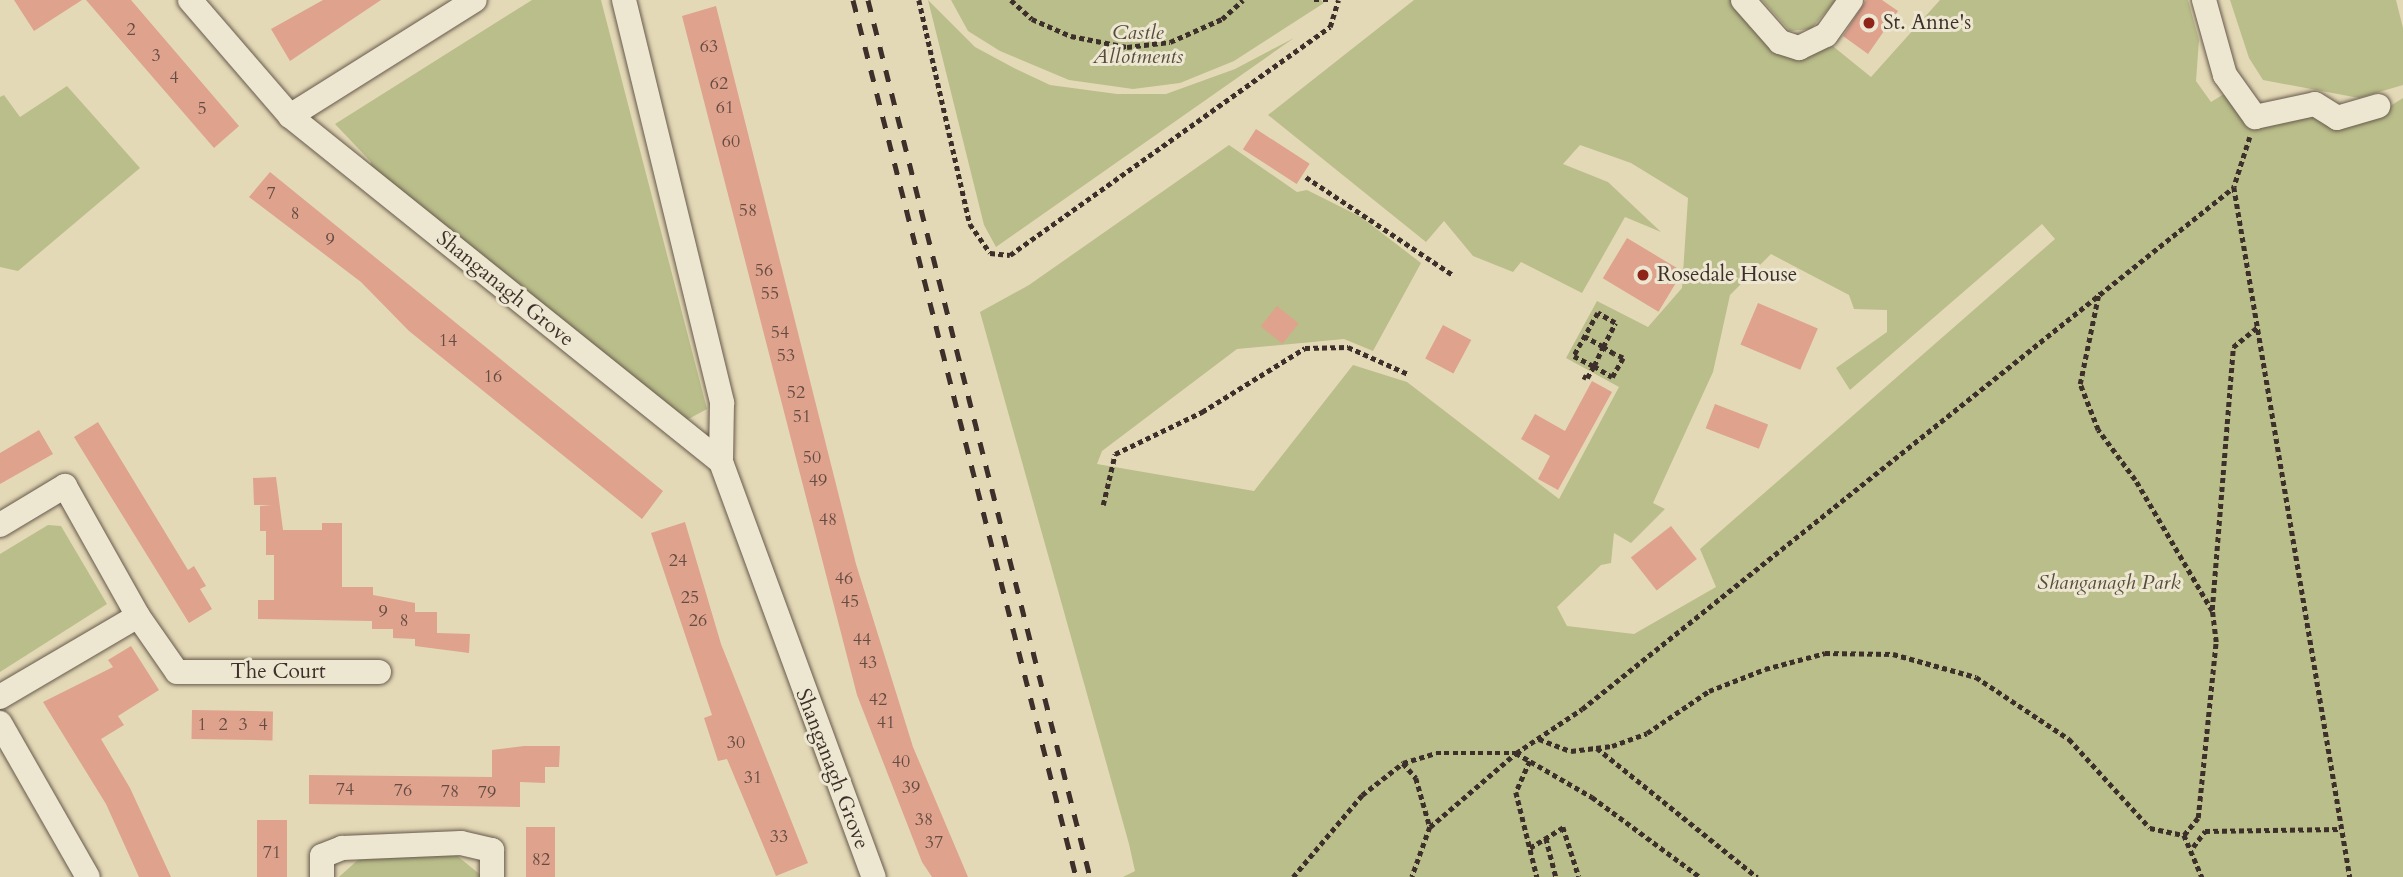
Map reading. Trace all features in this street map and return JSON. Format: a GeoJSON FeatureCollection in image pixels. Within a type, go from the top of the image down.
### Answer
{"type":"FeatureCollection","features":[{"type":"Feature","properties":{"kind":"street","name":"Shanganagh Grove"},"geometry":{"type":"LineString","coordinates":[[190,0],[290,116],[721,462]]}},
{"type":"Feature","properties":{"kind":"street"},"geometry":{"type":"LineString","coordinates":[[290,116],[475,0]]}},
{"type":"Feature","properties":{"kind":"street","name":"Shanganagh Grove"},"geometry":{"type":"LineString","coordinates":[[624,0],[722,403],[721,462],[874,877]]}},
{"type":"Feature","properties":{"kind":"street"},"geometry":{"type":"LineString","coordinates":[[1743,0],[1780,42],[1799,48],[1826,35],[1851,0]]}},
{"type":"Feature","properties":{"kind":"street"},"geometry":{"type":"LineString","coordinates":[[2204,0],[2224,75],[2255,117],[2315,104],[2337,118],[2378,106]]}},
{"type":"Feature","properties":{"kind":"street"},"geometry":{"type":"LineString","coordinates":[[0,525],[65,486],[138,616],[0,697]]}},
{"type":"Feature","properties":{"kind":"street","name":"The Court"},"geometry":{"type":"LineString","coordinates":[[138,616],[177,672],[379,672]]}},
{"type":"Feature","properties":{"kind":"street"},"geometry":{"type":"LineString","coordinates":[[0,723],[88,877]]}},
{"type":"Feature","properties":{"kind":"street"},"geometry":{"type":"LineString","coordinates":[[322,877],[321,856],[342,848],[461,843],[492,850],[492,877]]}},
{"type":"Feature","properties":{"kind":"path"},"geometry":{"type":"LineString","coordinates":[[919,0],[970,224],[990,253],[1010,255],[1330,27],[1338,0]]}},
{"type":"Feature","properties":{"kind":"path"},"geometry":{"type":"LineString","coordinates":[[1011,0],[1032,19],[1071,36],[1127,47],[1170,42],[1222,19],[1243,0]]}},
{"type":"Feature","properties":{"kind":"path"},"geometry":{"type":"LineString","coordinates":[[1314,0],[1328,0]]}},
{"type":"Feature","properties":{"kind":"path"},"geometry":{"type":"LineString","coordinates":[[2255,117],[2234,187],[2350,877]]}},
{"type":"Feature","properties":{"kind":"path"},"geometry":{"type":"LineString","coordinates":[[1306,177],[1453,275]]}},
{"type":"Feature","properties":{"kind":"path"},"geometry":{"type":"LineString","coordinates":[[1412,877],[1430,827],[1516,754],[1539,739],[2234,187]]}},
{"type":"Feature","properties":{"kind":"path"},"geometry":{"type":"LineString","coordinates":[[2099,292],[2080,384],[2098,430],[2135,480],[2212,611]]}},
{"type":"Feature","properties":{"kind":"path"},"geometry":{"type":"LineString","coordinates":[[1583,376],[1594,366],[1603,347],[1615,323],[1598,313],[1574,356],[1594,366],[1612,377],[1623,358],[1603,347],[1585,337]]}},
{"type":"Feature","properties":{"kind":"path"},"geometry":{"type":"LineString","coordinates":[[2184,835],[2198,818],[2216,642],[2212,611],[2233,347],[2259,326]]}},
{"type":"Feature","properties":{"kind":"path"},"geometry":{"type":"LineString","coordinates":[[1103,505],[1115,454],[1202,412],[1305,348],[1348,347],[1408,374]]}},
{"type":"Feature","properties":{"kind":"path"},"geometry":{"type":"LineString","coordinates":[[1539,739],[1570,751],[1597,748],[1647,733],[1709,691],[1765,669],[1825,653],[1893,654],[1976,677],[2069,739],[2150,828],[2184,835],[2193,847],[2202,877]]}},
{"type":"Feature","properties":{"kind":"path"},"geometry":{"type":"LineString","coordinates":[[1597,748],[1757,877]]}},
{"type":"Feature","properties":{"kind":"path"},"geometry":{"type":"LineString","coordinates":[[1293,877],[1362,795],[1403,762],[1436,753],[1516,754],[1592,797],[1700,877]]}},
{"type":"Feature","properties":{"kind":"path"},"geometry":{"type":"LineString","coordinates":[[1530,761],[1516,792],[1537,877]]}},
{"type":"Feature","properties":{"kind":"path"},"geometry":{"type":"LineString","coordinates":[[1403,762],[1416,778],[1430,827]]}},
{"type":"Feature","properties":{"kind":"path"},"geometry":{"type":"LineString","coordinates":[[1530,848],[1563,827],[1574,848],[1579,877]]}},
{"type":"Feature","properties":{"kind":"path"},"geometry":{"type":"LineString","coordinates":[[2193,847],[2205,831],[2341,829]]}},
{"type":"Feature","properties":{"kind":"path"},"geometry":{"type":"LineString","coordinates":[[1546,838],[1556,877]]}},
{"type":"Feature","properties":{"kind":"green space"},"geometry":{"type":"Polygon","coordinates":[[[532,0],[601,0],[707,409],[683,422],[369,168],[371,162],[335,124],[532,0]]]}},
{"type":"Feature","properties":{"kind":"green space"},"geometry":{"type":"Polygon","coordinates":[[[928,0],[975,47],[1014,68],[1050,85],[1117,94],[1166,94],[1235,69],[1294,38],[996,247],[984,225],[928,0]]]}},
{"type":"Feature","properties":{"kind":"green space","name":"Castle Allotments"},"geometry":{"type":"Polygon","coordinates":[[[951,0],[1321,0],[1324,3],[1234,61],[1180,83],[1133,89],[1069,80],[1000,51],[968,31],[951,0]]]}},
{"type":"Feature","properties":{"kind":"green space","name":"Shanganagh Park"},"geometry":{"type":"Polygon","coordinates":[[[1414,0],[1734,0],[1772,43],[1829,43],[1871,77],[1940,0],[2188,0],[2199,40],[2196,81],[2211,102],[2232,89],[2242,105],[2382,111],[2403,98],[2403,877],[1123,877],[1135,871],[1129,844],[980,312],[1029,285],[1229,145],[1297,192],[1307,190],[1361,217],[1421,263],[1373,351],[1344,339],[1237,349],[1102,451],[1097,464],[1254,491],[1353,365],[1407,382],[1559,499],[1619,387],[1566,358],[1597,301],[1648,327],[1682,288],[1688,198],[1631,163],[1580,145],[1563,164],[1608,182],[1661,232],[1625,217],[1582,293],[1521,262],[1513,272],[1473,256],[1444,221],[1426,242],[1268,115],[1414,0]],[[2042,224],[1850,390],[1836,368],[1887,332],[1887,310],[1854,309],[1849,295],[1771,254],[1730,295],[1713,372],[1653,503],[1665,509],[1631,543],[1614,533],[1611,563],[1601,565],[1557,607],[1567,626],[1634,634],[1716,587],[1700,549],[2055,239],[2042,224]]]}},
{"type":"Feature","properties":{"kind":"green space"},"geometry":{"type":"Polygon","coordinates":[[[1762,0],[1836,0],[1811,29],[1790,31],[1762,0]]]}},
{"type":"Feature","properties":{"kind":"green space"},"geometry":{"type":"Polygon","coordinates":[[[2230,0],[2396,0],[2403,28],[2403,85],[2359,98],[2263,80],[2249,58],[2230,0]]]}},
{"type":"Feature","properties":{"kind":"green space"},"geometry":{"type":"Polygon","coordinates":[[[67,86],[140,168],[18,271],[0,267],[0,97],[4,95],[20,117],[67,86]]]}},
{"type":"Feature","properties":{"kind":"green space"},"geometry":{"type":"Polygon","coordinates":[[[48,525],[61,526],[107,604],[0,672],[0,554],[48,525]]]}},
{"type":"Feature","properties":{"kind":"green space"},"geometry":{"type":"Polygon","coordinates":[[[455,854],[483,877],[339,877],[360,858],[455,854]]]}},
{"type":"Feature","properties":{"kind":"building"},"geometry":{"type":"Polygon","coordinates":[[[14,0],[82,0],[34,31],[14,0]]]}},
{"type":"Feature","properties":{"kind":"building"},"geometry":{"type":"Polygon","coordinates":[[[86,0],[131,0],[239,126],[214,148],[86,0]]]}},
{"type":"Feature","properties":{"kind":"building"},"geometry":{"type":"Polygon","coordinates":[[[323,0],[381,0],[290,61],[271,29],[323,0]]]}},
{"type":"Feature","properties":{"kind":"building","name":"St. Anne's"},"geometry":{"type":"Polygon","coordinates":[[[1866,0],[1882,0],[1898,11],[1868,54],[1843,36],[1866,0]]]}},
{"type":"Feature","properties":{"kind":"building"},"geometry":{"type":"Polygon","coordinates":[[[716,6],[856,564],[913,747],[968,877],[932,877],[922,862],[857,695],[682,16],[716,6]]]}},
{"type":"Feature","properties":{"kind":"building"},"geometry":{"type":"Polygon","coordinates":[[[1256,129],[1310,164],[1297,184],[1243,149],[1256,129]]]}},
{"type":"Feature","properties":{"kind":"building"},"geometry":{"type":"Polygon","coordinates":[[[270,172],[663,491],[642,519],[409,331],[361,282],[249,197],[270,172]]]}},
{"type":"Feature","properties":{"kind":"building","name":"Rosedale House"},"geometry":{"type":"Polygon","coordinates":[[[1627,238],[1683,271],[1659,312],[1603,278],[1627,238]]]}},
{"type":"Feature","properties":{"kind":"building"},"geometry":{"type":"Polygon","coordinates":[[[1758,303],[1818,328],[1800,370],[1740,344],[1758,303]]]}},
{"type":"Feature","properties":{"kind":"building"},"geometry":{"type":"Polygon","coordinates":[[[1277,306],[1299,324],[1282,344],[1261,326],[1277,306]]]}},
{"type":"Feature","properties":{"kind":"building"},"geometry":{"type":"Polygon","coordinates":[[[1443,325],[1471,340],[1453,374],[1425,359],[1443,325]]]}},
{"type":"Feature","properties":{"kind":"building"},"geometry":{"type":"Polygon","coordinates":[[[1592,381],[1612,392],[1558,490],[1538,479],[1550,456],[1521,439],[1535,414],[1565,431],[1592,381]]]}},
{"type":"Feature","properties":{"kind":"building"},"geometry":{"type":"Polygon","coordinates":[[[1715,404],[1768,424],[1759,449],[1706,428],[1715,404]]]}},
{"type":"Feature","properties":{"kind":"building"},"geometry":{"type":"Polygon","coordinates":[[[98,422],[188,570],[194,566],[206,586],[200,589],[212,609],[189,623],[74,437],[98,422]]]}},
{"type":"Feature","properties":{"kind":"building"},"geometry":{"type":"Polygon","coordinates":[[[39,430],[53,454],[0,484],[0,453],[39,430]]]}},
{"type":"Feature","properties":{"kind":"building"},"geometry":{"type":"Polygon","coordinates":[[[276,477],[283,530],[322,530],[322,523],[342,523],[342,587],[373,587],[373,595],[415,603],[415,612],[437,612],[437,633],[470,634],[469,653],[415,646],[415,639],[393,638],[393,629],[372,629],[372,621],[258,619],[258,600],[274,600],[274,555],[266,555],[266,531],[260,531],[260,506],[272,505],[254,505],[253,478],[276,477]]]}},
{"type":"Feature","properties":{"kind":"building"},"geometry":{"type":"Polygon","coordinates":[[[685,522],[721,644],[808,863],[776,876],[727,759],[718,761],[704,718],[712,715],[651,533],[685,522]]]}},
{"type":"Feature","properties":{"kind":"building"},"geometry":{"type":"Polygon","coordinates":[[[1671,526],[1697,559],[1657,590],[1631,557],[1671,526]]]}},
{"type":"Feature","properties":{"kind":"building"},"geometry":{"type":"Polygon","coordinates":[[[131,646],[159,690],[118,716],[124,725],[101,739],[130,788],[171,877],[139,877],[106,804],[43,702],[113,667],[108,660],[131,646]]]}},
{"type":"Feature","properties":{"kind":"building"},"geometry":{"type":"Polygon","coordinates":[[[192,710],[273,711],[272,740],[191,739],[192,710]]]}},
{"type":"Feature","properties":{"kind":"building"},"geometry":{"type":"Polygon","coordinates":[[[524,746],[560,746],[559,767],[545,767],[545,783],[520,782],[520,807],[309,804],[309,775],[492,777],[492,750],[524,746]]]}},
{"type":"Feature","properties":{"kind":"building"},"geometry":{"type":"Polygon","coordinates":[[[257,820],[287,820],[287,877],[257,877],[257,820]]]}},
{"type":"Feature","properties":{"kind":"building"},"geometry":{"type":"Polygon","coordinates":[[[526,827],[555,827],[555,877],[526,877],[526,827]]]}},
{"type":"Feature","properties":{"kind":"railway"},"geometry":{"type":"LineString","coordinates":[[853,0],[1076,877]]}},
{"type":"Feature","properties":{"kind":"railway"},"geometry":{"type":"LineString","coordinates":[[868,0],[1090,877]]}},
{"type":"Feature","properties":{"kind":"place","name":"St. Anne's"},"geometry":{"type":"Point","coordinates":[1869,23]}},
{"type":"Feature","properties":{"kind":"place","name":"Rosedale House"},"geometry":{"type":"Point","coordinates":[1643,275]}}]}
